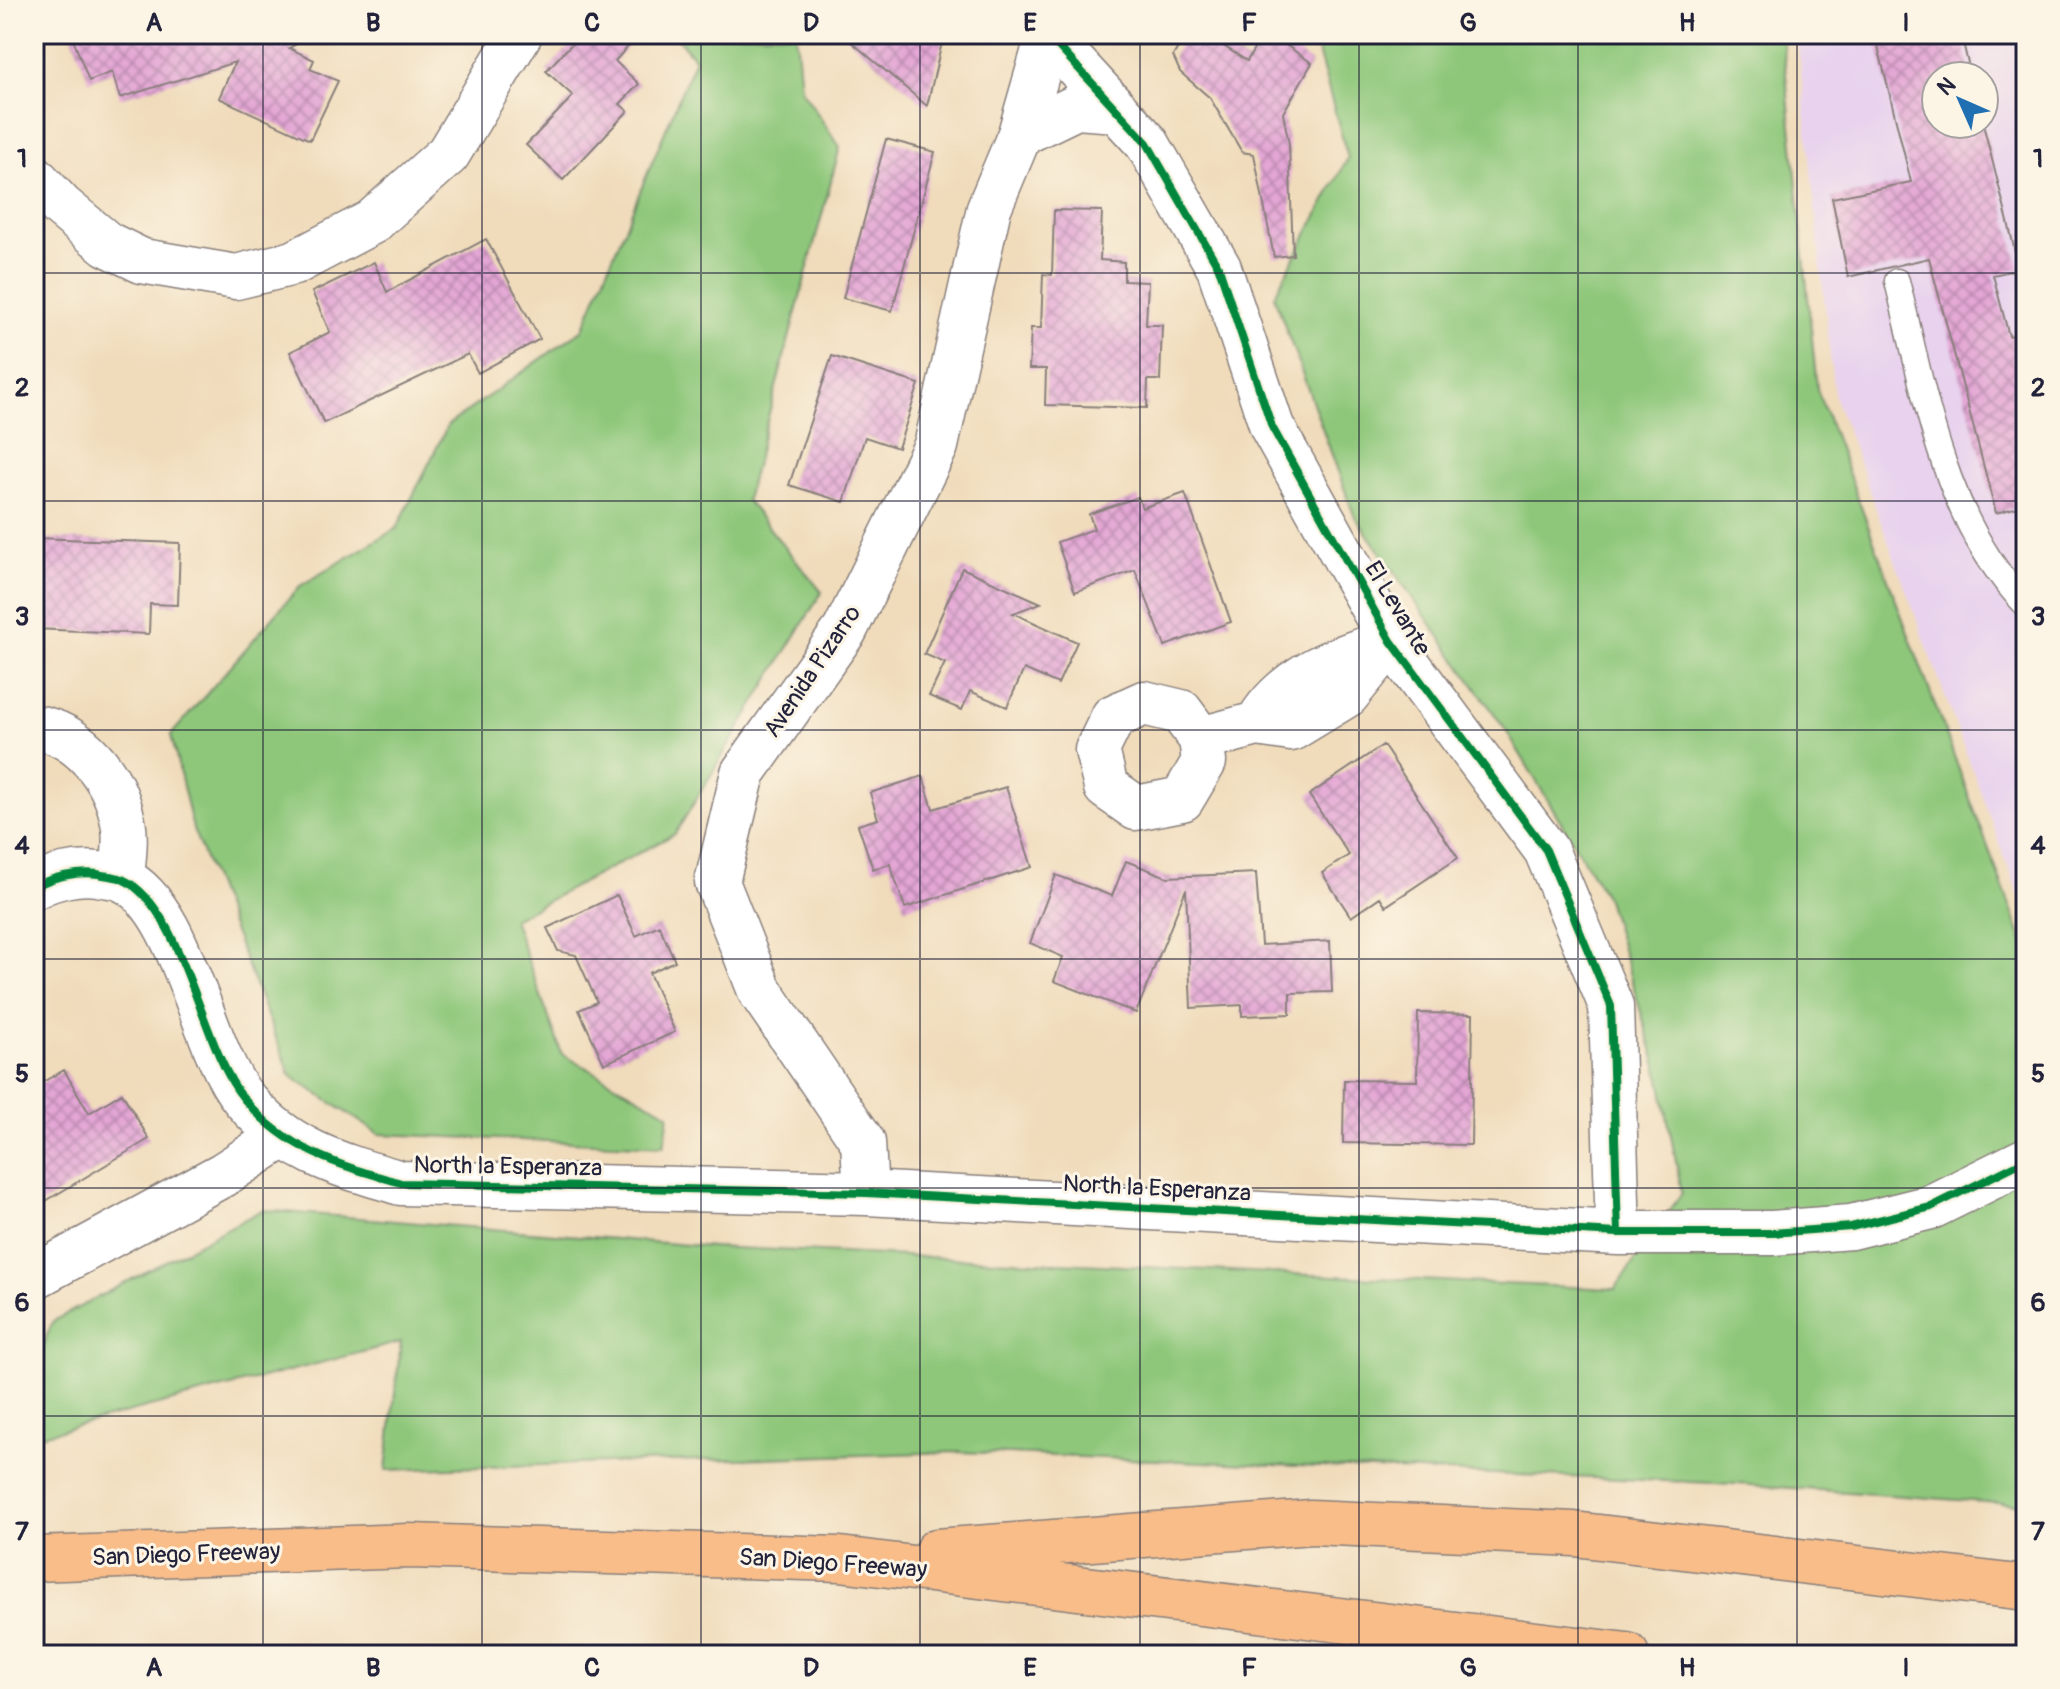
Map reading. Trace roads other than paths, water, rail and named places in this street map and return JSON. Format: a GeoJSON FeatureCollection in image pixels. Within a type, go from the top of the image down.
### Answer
{"type":"FeatureCollection","features":[{"type":"Feature","properties":{"kind":"highway"},"geometry":{"type":"LineString","coordinates":[[840,1559],[1311,1522],[1574,1534],[2026,1588]]}},
{"type":"Feature","properties":{"kind":"highway","name":"San Diego Freeway"},"geometry":{"type":"LineString","coordinates":[[34,1559],[409,1546],[840,1559],[1627,1655]]}},
{"type":"Feature","properties":{"kind":"street"},"geometry":{"type":"LineString","coordinates":[[34,177],[61,206],[107,244],[142,261],[236,277],[294,263],[372,222],[448,154],[520,34]]}},
{"type":"Feature","properties":{"kind":"street","name":"El Levante"},"geometry":{"type":"LineString","coordinates":[[1048,35],[1147,143],[1219,268],[1272,427],[1391,641],[1546,850],[1611,1006],[1618,1233]]}},
{"type":"Feature","properties":{"kind":"street","name":"Avenida Pizarro"},"geometry":{"type":"LineString","coordinates":[[866,1193],[863,1142],[760,991],[717,882],[743,773],[845,630],[936,446],[989,208],[1020,134],[1048,35]]}},
{"type":"Feature","properties":{"kind":"street"},"geometry":{"type":"LineString","coordinates":[[1020,134],[1076,107],[1117,110]]}},
{"type":"Feature","properties":{"kind":"street"},"geometry":{"type":"LineString","coordinates":[[1201,739],[1257,724],[1291,729],[1347,695],[1391,641]]}},
{"type":"Feature","properties":{"kind":"street"},"geometry":{"type":"LineString","coordinates":[[34,727],[52,729],[84,750],[114,788],[124,825],[122,879],[84,872],[34,887]]}},
{"type":"Feature","properties":{"kind":"street","name":"North la Esperanza"},"geometry":{"type":"LineString","coordinates":[[122,879],[145,897],[178,951],[223,1070],[244,1100],[281,1137],[336,1165],[401,1183],[866,1193],[1618,1233],[1772,1233],[1851,1227],[1931,1207],[2026,1160]]}},
{"type":"Feature","properties":{"kind":"street"},"geometry":{"type":"LineString","coordinates":[[34,1277],[224,1174],[281,1137]]}},
{"type":"Feature","properties":{"kind":"lane"},"geometry":{"type":"LineString","coordinates":[[1897,281],[1946,475],[1977,537],[2026,605]]}}]}
